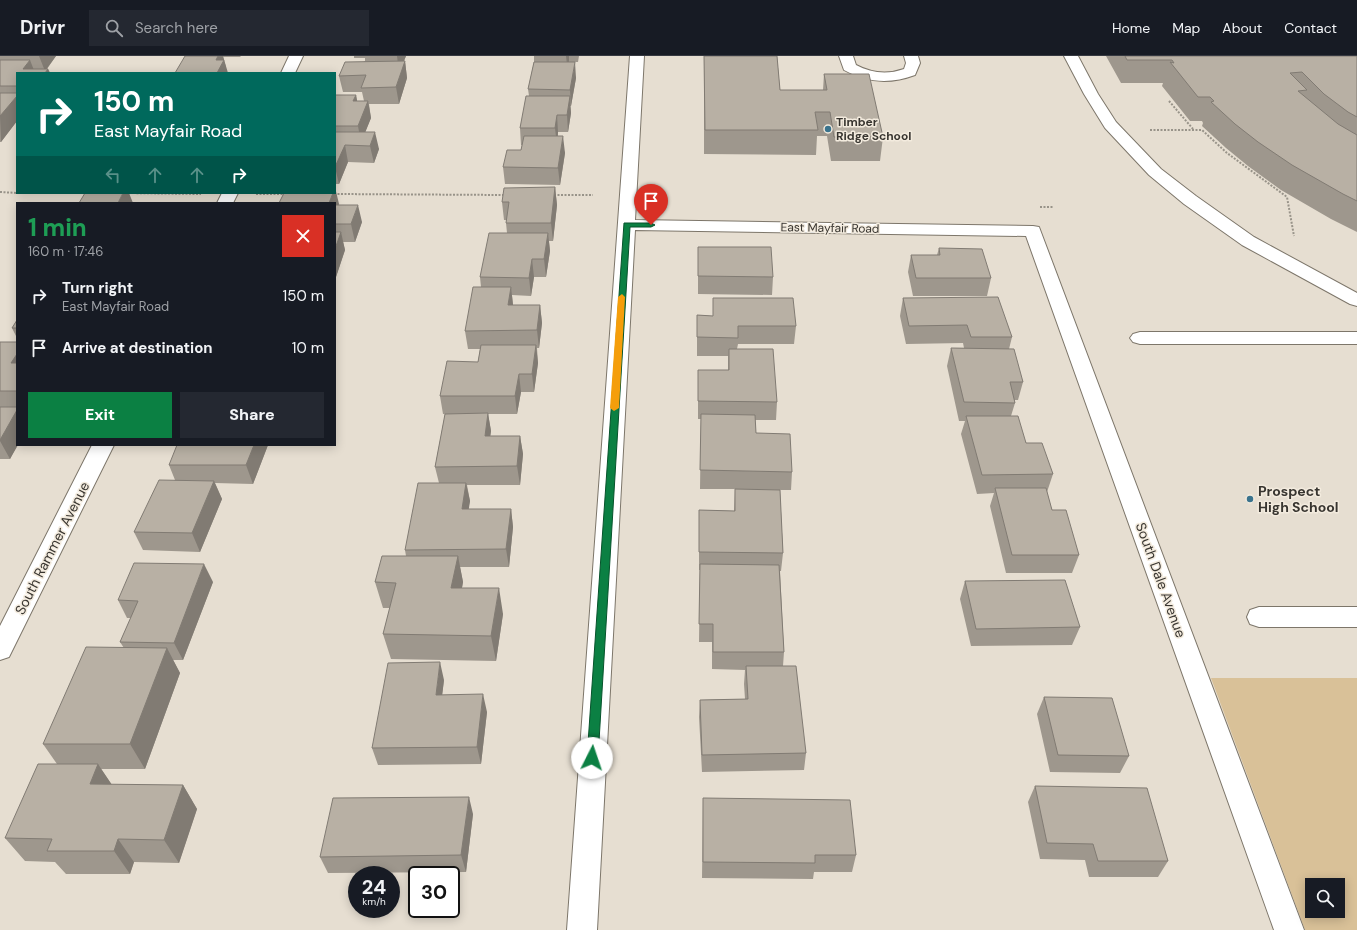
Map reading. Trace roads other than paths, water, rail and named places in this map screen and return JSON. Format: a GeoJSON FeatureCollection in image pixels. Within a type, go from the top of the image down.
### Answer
{"type":"FeatureCollection","features":[{"type":"Feature","properties":{"kind":"street"},"geometry":{"type":"LineString","coordinates":[[288,72],[296,56]]}},
{"type":"Feature","properties":{"kind":"street"},"geometry":{"type":"LineString","coordinates":[[582,930],[637,56]]}},
{"type":"Feature","properties":{"kind":"street"},"geometry":{"type":"LineString","coordinates":[[846,56],[849,67],[854,70],[867,75],[882,77],[900,76],[910,72],[913,63],[911,56]]}},
{"type":"Feature","properties":{"kind":"street"},"geometry":{"type":"LineString","coordinates":[[1071,56],[1110,126],[1155,172],[1190,200],[1248,241],[1357,300]]}},
{"type":"Feature","properties":{"kind":"street","name":"East Mayfair Road"},"geometry":{"type":"LineString","coordinates":[[626,225],[1033,231]]}},
{"type":"Feature","properties":{"kind":"street","name":"South Dale Avenue"},"geometry":{"type":"LineString","coordinates":[[1033,231],[1289,930]]}},
{"type":"Feature","properties":{"kind":"street"},"geometry":{"type":"LineString","coordinates":[[1140,338],[1357,338]]}},
{"type":"Feature","properties":{"kind":"street","name":"South Rammer Avenue"},"geometry":{"type":"LineString","coordinates":[[0,650],[102,446]]}},
{"type":"Feature","properties":{"kind":"street"},"geometry":{"type":"LineString","coordinates":[[1259,617],[1356,617]]}},
{"type":"Feature","properties":{"kind":"place","name":"Timber Ridge School"},"geometry":{"type":"Point","coordinates":[828,129]}},
{"type":"Feature","properties":{"kind":"place","name":"Prospect High School"},"geometry":{"type":"Point","coordinates":[1250,499]}}]}
